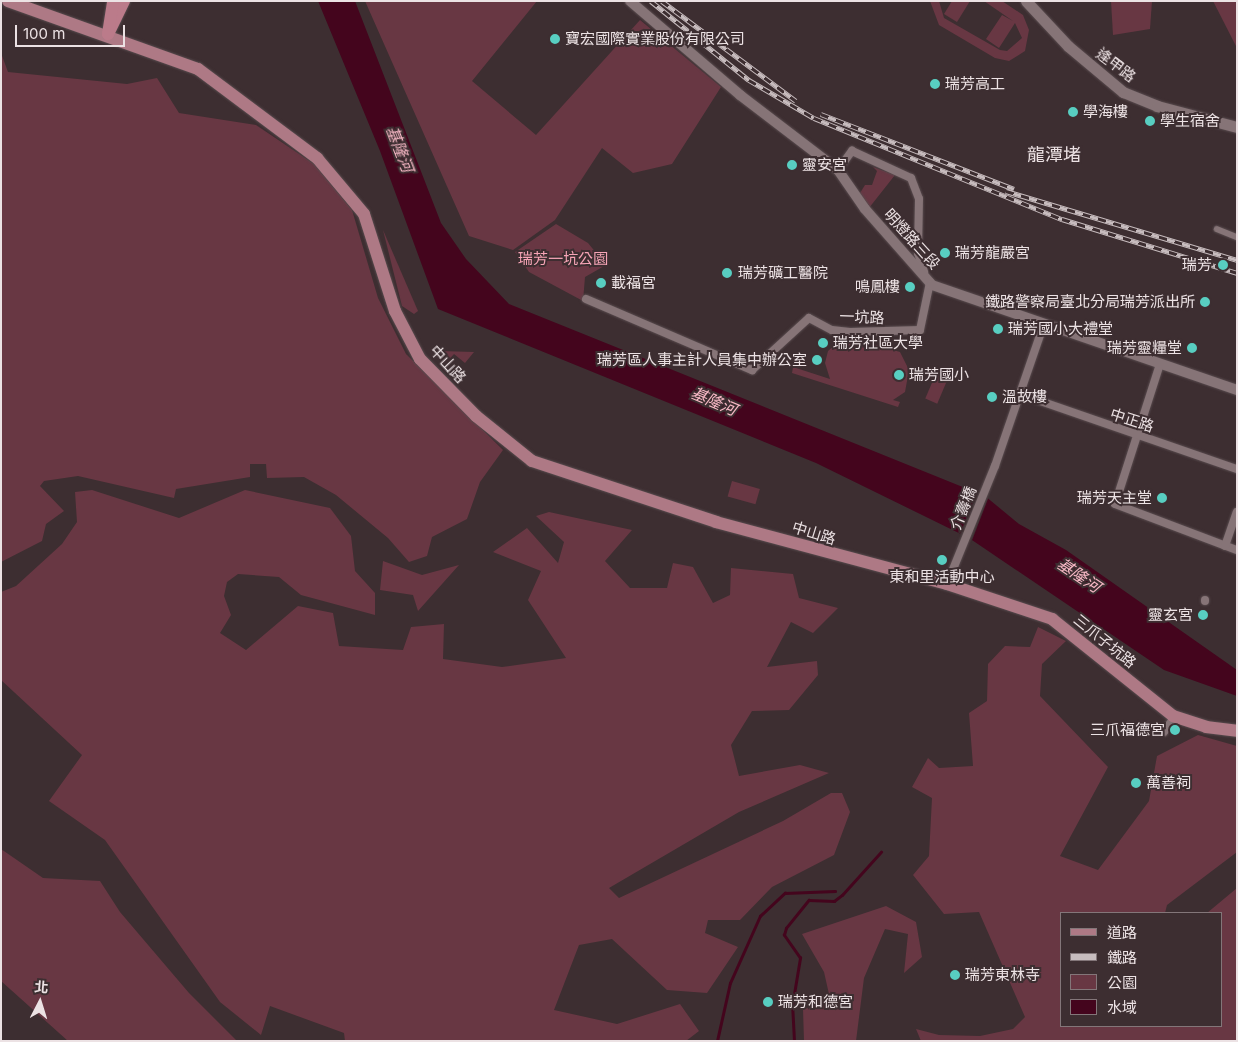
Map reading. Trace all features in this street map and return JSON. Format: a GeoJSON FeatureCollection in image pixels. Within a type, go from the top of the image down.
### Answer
{"type":"FeatureCollection","features":[{"type":"Feature","properties":{"kind":"highway"},"geometry":{"type":"LineString","coordinates":[[108,34],[114,1]]}},
{"type":"Feature","properties":{"kind":"highway"},"geometry":{"type":"LineString","coordinates":[[108,34],[124,1]]}},
{"type":"Feature","properties":{"kind":"main road","name":"中山路"},"geometry":{"type":"LineString","coordinates":[[8,1],[108,34],[212,78],[334,173],[368,221],[395,311],[420,359],[476,416],[532,461],[716,522],[947,584]]}},
{"type":"Feature","properties":{"kind":"main road","name":"逢甲路"},"geometry":{"type":"LineString","coordinates":[[1026,1],[1068,46],[1123,92],[1237,127]]}},
{"type":"Feature","properties":{"kind":"main road","name":"三爪子坑路"},"geometry":{"type":"LineString","coordinates":[[947,584],[1052,619],[1176,716],[1206,728],[1237,731]]}},
{"type":"Feature","properties":{"kind":"street","name":"明燈路三段"},"geometry":{"type":"LineString","coordinates":[[630,1],[740,95],[838,170],[865,209],[932,285],[1237,390]]}},
{"type":"Feature","properties":{"kind":"street"},"geometry":{"type":"LineString","coordinates":[[838,170],[852,151],[911,178],[920,199],[919,260],[932,285]]}},
{"type":"Feature","properties":{"kind":"street"},"geometry":{"type":"LineString","coordinates":[[1218,229],[1237,237]]}},
{"type":"Feature","properties":{"kind":"street","name":"一坑路"},"geometry":{"type":"LineString","coordinates":[[586,298],[752,370],[809,318],[832,330],[850,332],[920,330],[932,285]]}},
{"type":"Feature","properties":{"kind":"street"},"geometry":{"type":"LineString","coordinates":[[1020,394],[1044,324]]}},
{"type":"Feature","properties":{"kind":"street"},"geometry":{"type":"LineString","coordinates":[[1160,364],[1115,504],[1237,550]]}},
{"type":"Feature","properties":{"kind":"street","name":"介壽橋"},"geometry":{"type":"LineString","coordinates":[[947,584],[995,466],[1020,394]]}},
{"type":"Feature","properties":{"kind":"street","name":"中正路"},"geometry":{"type":"LineString","coordinates":[[1020,394],[1136,436],[1237,469]]}},
{"type":"Feature","properties":{"kind":"street"},"geometry":{"type":"LineString","coordinates":[[1225,546],[1237,512]]}},
{"type":"Feature","properties":{"kind":"street"},"geometry":{"type":"LineString","coordinates":[[1164,732],[1176,716]]}},
{"type":"Feature","properties":{"kind":"green space"},"geometry":{"type":"Polygon","coordinates":[[[365,1],[537,1],[472,81],[536,135],[640,20],[721,87],[672,164],[633,173],[602,148],[555,220],[513,250],[469,236],[365,1]]]}},
{"type":"Feature","properties":{"kind":"green space"},"geometry":{"type":"Polygon","coordinates":[[[930,1],[939,1],[944,18],[1000,50],[1007,51],[1022,38],[1015,23],[999,48],[986,39],[1002,15],[1013,21],[984,1],[1002,1],[1023,15],[1029,30],[1025,51],[1009,61],[995,58],[939,25],[930,1]]]}},
{"type":"Feature","properties":{"kind":"green space"},"geometry":{"type":"Polygon","coordinates":[[[952,1],[970,1],[957,22],[944,14],[952,1]]]}},
{"type":"Feature","properties":{"kind":"green space"},"geometry":{"type":"Polygon","coordinates":[[[1111,1],[1152,1],[1150,29],[1113,35],[1111,1]]]}},
{"type":"Feature","properties":{"kind":"green space"},"geometry":{"type":"Polygon","coordinates":[[[1213,1],[1237,1],[1237,48],[1213,1]]]}},
{"type":"Feature","properties":{"kind":"green space"},"geometry":{"type":"Polygon","coordinates":[[[1,53],[8,72],[127,84],[157,78],[179,113],[256,125],[314,164],[352,210],[378,298],[406,354],[503,450],[480,482],[467,519],[432,537],[427,556],[409,562],[388,538],[336,495],[304,477],[267,478],[266,464],[250,464],[250,477],[176,489],[174,498],[78,476],[44,481],[40,486],[64,511],[46,524],[42,541],[1,562],[1,53]]]}},
{"type":"Feature","properties":{"kind":"green space"},"geometry":{"type":"Polygon","coordinates":[[[873,167],[895,175],[869,208],[860,193],[865,185],[872,185],[877,171],[873,167]]]}},
{"type":"Feature","properties":{"kind":"green space","name":"瑞芳一坑公園"},"geometry":{"type":"Polygon","coordinates":[[[556,224],[588,243],[606,265],[585,277],[583,301],[529,272],[515,252],[556,224]]]}},
{"type":"Feature","properties":{"kind":"green space"},"geometry":{"type":"Polygon","coordinates":[[[383,230],[418,311],[414,314],[402,306],[383,230]]]}},
{"type":"Feature","properties":{"kind":"green space"},"geometry":{"type":"Polygon","coordinates":[[[845,336],[900,352],[909,370],[905,392],[893,400],[900,402],[898,407],[792,373],[793,367],[830,379],[825,363],[828,351],[845,336]]]}},
{"type":"Feature","properties":{"kind":"green space"},"geometry":{"type":"Polygon","coordinates":[[[440,351],[474,352],[465,363],[454,354],[443,366],[440,351]]]}},
{"type":"Feature","properties":{"kind":"green space"},"geometry":{"type":"Polygon","coordinates":[[[937,371],[949,376],[937,404],[925,399],[937,371]]]}},
{"type":"Feature","properties":{"kind":"green space"},"geometry":{"type":"Polygon","coordinates":[[[732,481],[760,489],[755,504],[728,496],[732,481]]]}},
{"type":"Feature","properties":{"kind":"green space"},"geometry":{"type":"Polygon","coordinates":[[[92,490],[179,518],[245,490],[330,508],[351,536],[355,571],[375,593],[375,615],[301,595],[279,577],[238,574],[227,582],[224,596],[231,615],[220,633],[246,650],[298,606],[333,613],[339,646],[403,650],[411,627],[444,624],[443,659],[502,667],[566,658],[528,600],[541,571],[493,552],[527,528],[558,563],[564,542],[536,516],[549,512],[632,530],[605,561],[630,588],[667,588],[673,563],[693,567],[713,603],[730,595],[731,568],[793,574],[799,598],[838,608],[813,633],[791,622],[767,667],[817,661],[818,675],[789,710],[752,711],[731,745],[739,776],[800,765],[829,773],[739,812],[609,888],[619,898],[783,821],[831,793],[842,793],[850,812],[834,855],[772,887],[740,920],[708,920],[705,933],[738,947],[707,993],[667,990],[612,939],[579,945],[554,1010],[617,1024],[680,1004],[699,1031],[686,1041],[345,1041],[344,1033],[270,1006],[261,1035],[220,1002],[105,840],[49,801],[82,755],[1,680],[1,592],[16,586],[62,544],[77,522],[75,492],[92,490]]]}},
{"type":"Feature","properties":{"kind":"green space"},"geometry":{"type":"Polygon","coordinates":[[[383,561],[422,575],[459,565],[418,611],[413,595],[380,590],[383,561]]]}},
{"type":"Feature","properties":{"kind":"green space"},"geometry":{"type":"Polygon","coordinates":[[[1038,627],[1066,641],[1042,664],[1040,696],[1108,767],[1060,856],[1098,870],[1149,801],[1157,756],[1198,735],[1237,746],[1237,852],[1167,905],[1165,912],[1060,912],[1060,1027],[1223,1027],[1223,912],[1208,912],[1237,888],[1237,1041],[921,1041],[916,1029],[939,1035],[980,1036],[1013,1029],[1025,1017],[979,912],[944,914],[913,875],[929,856],[932,798],[912,787],[928,758],[939,768],[973,766],[969,713],[987,701],[988,664],[1005,646],[1030,647],[1038,627]]]}},
{"type":"Feature","properties":{"kind":"green space"},"geometry":{"type":"Polygon","coordinates":[[[1,849],[43,878],[100,881],[120,912],[189,993],[237,1041],[68,1041],[1,981],[1,849]]]}},
{"type":"Feature","properties":{"kind":"green space"},"geometry":{"type":"Polygon","coordinates":[[[886,906],[916,922],[922,957],[904,973],[908,934],[885,929],[864,978],[856,1041],[804,1041],[803,1009],[831,1003],[824,972],[802,934],[886,906]]]}},
{"type":"Feature","properties":{"kind":"water","name":"基隆河"},"geometry":{"type":"Polygon","coordinates":[[[318,1],[355,1],[441,223],[466,259],[509,304],[985,496],[1019,524],[1066,550],[1237,670],[1237,696],[1164,670],[969,538],[816,463],[438,309],[380,151],[318,1]]]}},
{"type":"Feature","properties":{"kind":"pier"},"geometry":{"type":"Polygon","coordinates":[[[978,490],[989,496],[971,543],[959,536],[978,490]]]}},
{"type":"Feature","properties":{"kind":"waterway"},"geometry":{"type":"LineString","coordinates":[[794,1041],[792,1006],[800,958],[784,935],[786,928],[809,900],[834,901],[842,895],[881,852]]}},
{"type":"Feature","properties":{"kind":"waterway"},"geometry":{"type":"LineString","coordinates":[[717,1041],[730,983],[760,916],[785,893],[835,891]]}},
{"type":"Feature","properties":{"kind":"railway"},"geometry":{"type":"LineString","coordinates":[[651,1],[749,80],[814,118],[1062,219],[1237,273]]}},
{"type":"Feature","properties":{"kind":"railway"},"geometry":{"type":"LineString","coordinates":[[662,1],[796,101]]}},
{"type":"Feature","properties":{"kind":"railway"},"geometry":{"type":"LineString","coordinates":[[821,114],[1014,189]]}},
{"type":"Feature","properties":{"kind":"railway"},"geometry":{"type":"LineString","coordinates":[[1006,191],[1237,260]]}},
{"type":"Feature","properties":{"kind":"place","name":"寶宏國際實業股份有限公司"},"geometry":{"type":"Point","coordinates":[555,39]}},
{"type":"Feature","properties":{"kind":"place","name":"瑞芳高工"},"geometry":{"type":"Point","coordinates":[935,84]}},
{"type":"Feature","properties":{"kind":"place","name":"學海樓"},"geometry":{"type":"Point","coordinates":[1073,112]}},
{"type":"Feature","properties":{"kind":"place","name":"學生宿舍"},"geometry":{"type":"Point","coordinates":[1150,121]}},
{"type":"Feature","properties":{"kind":"place","name":"靈安宮"},"geometry":{"type":"Point","coordinates":[792,165]}},
{"type":"Feature","properties":{"kind":"place","name":"瑞芳龍嚴宮"},"geometry":{"type":"Point","coordinates":[945,253]}},
{"type":"Feature","properties":{"kind":"place","name":"瑞芳"},"geometry":{"type":"Point","coordinates":[1223,265]}},
{"type":"Feature","properties":{"kind":"place","name":"瑞芳礦工醫院"},"geometry":{"type":"Point","coordinates":[727,273]}},
{"type":"Feature","properties":{"kind":"place","name":"載福宮"},"geometry":{"type":"Point","coordinates":[601,283]}},
{"type":"Feature","properties":{"kind":"place","name":"鳴鳳樓"},"geometry":{"type":"Point","coordinates":[910,287]}},
{"type":"Feature","properties":{"kind":"place","name":"鐵路警察局臺北分局瑞芳派出所"},"geometry":{"type":"Point","coordinates":[1205,302]}},
{"type":"Feature","properties":{"kind":"place","name":"瑞芳國小大禮堂"},"geometry":{"type":"Point","coordinates":[998,329]}},
{"type":"Feature","properties":{"kind":"place","name":"瑞芳社區大學"},"geometry":{"type":"Point","coordinates":[823,343]}},
{"type":"Feature","properties":{"kind":"place","name":"瑞芳靈糧堂"},"geometry":{"type":"Point","coordinates":[1192,348]}},
{"type":"Feature","properties":{"kind":"place","name":"瑞芳區人事主計人員集中辦公室"},"geometry":{"type":"Point","coordinates":[817,360]}},
{"type":"Feature","properties":{"kind":"place","name":"瑞芳國小"},"geometry":{"type":"Point","coordinates":[899,375]}},
{"type":"Feature","properties":{"kind":"place","name":"溫故樓"},"geometry":{"type":"Point","coordinates":[992,397]}},
{"type":"Feature","properties":{"kind":"place","name":"瑞芳天主堂"},"geometry":{"type":"Point","coordinates":[1162,498]}},
{"type":"Feature","properties":{"kind":"place","name":"東和里活動中心"},"geometry":{"type":"Point","coordinates":[942,560]}},
{"type":"Feature","properties":{"kind":"place","name":"靈玄宮"},"geometry":{"type":"Point","coordinates":[1203,615]}},
{"type":"Feature","properties":{"kind":"place","name":"三爪福德宮"},"geometry":{"type":"Point","coordinates":[1175,730]}},
{"type":"Feature","properties":{"kind":"place","name":"萬善祠"},"geometry":{"type":"Point","coordinates":[1136,783]}},
{"type":"Feature","properties":{"kind":"place","name":"瑞芳東林寺"},"geometry":{"type":"Point","coordinates":[955,975]}},
{"type":"Feature","properties":{"kind":"place","name":"瑞芳和德宮"},"geometry":{"type":"Point","coordinates":[768,1002]}},
{"type":"Feature","properties":{"kind":"district","name":"龍潭堵"},"geometry":{"type":"Point","coordinates":[1054,155]}}]}
